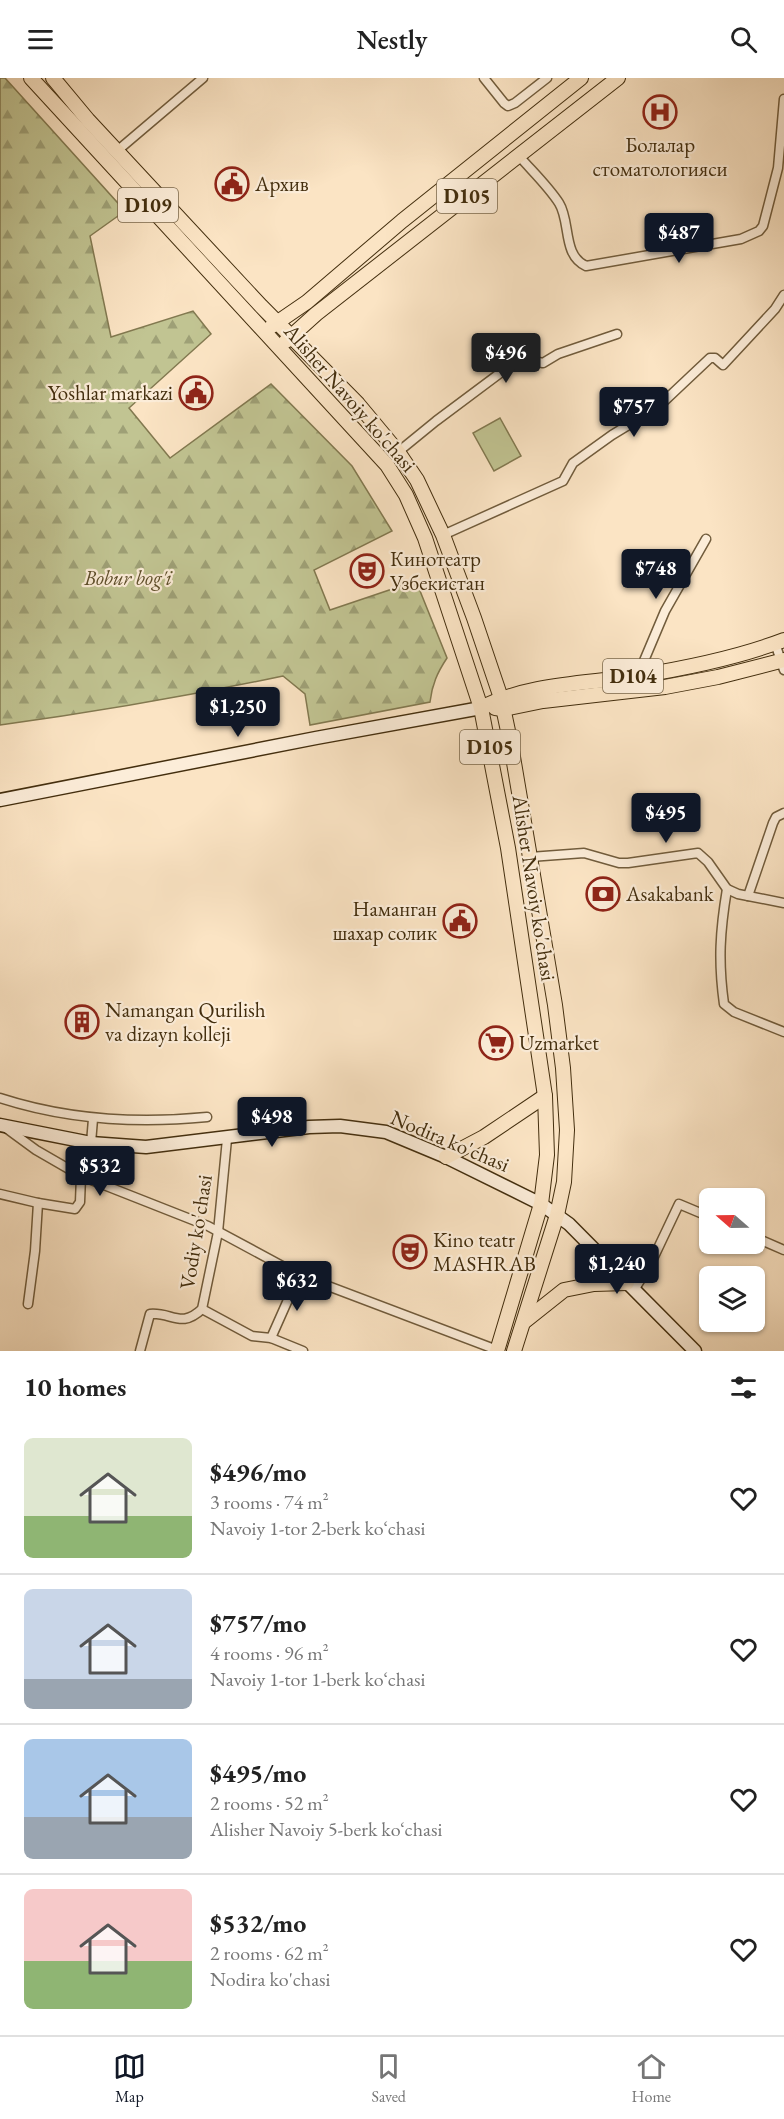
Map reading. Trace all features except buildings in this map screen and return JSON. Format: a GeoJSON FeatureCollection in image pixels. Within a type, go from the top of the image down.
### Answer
{"type":"FeatureCollection","features":[{"type":"Feature","properties":{"kind":"main road","name":"Alisher Navoiy ko'chasi"},"geometry":{"type":"LineString","coordinates":[[31,78],[374,450],[402,488],[425,538],[481,708],[508,848],[545,1096],[547,1155],[542,1204],[497,1351]]}},
{"type":"Feature","properties":{"kind":"main road","name":"D109"},"geometry":{"type":"LineString","coordinates":[[52,78],[277,322]]}},
{"type":"Feature","properties":{"kind":"main road","name":"D105"},"geometry":{"type":"LineString","coordinates":[[264,332],[307,302],[402,221],[581,78]]}},
{"type":"Feature","properties":{"kind":"main road","name":"D105"},"geometry":{"type":"LineString","coordinates":[[278,348],[316,314],[618,78]]}},
{"type":"Feature","properties":{"kind":"main road"},"geometry":{"type":"LineString","coordinates":[[261,306],[291,312]]}},
{"type":"Feature","properties":{"kind":"main road"},"geometry":{"type":"LineString","coordinates":[[277,322],[291,337]]}},
{"type":"Feature","properties":{"kind":"main road"},"geometry":{"type":"LineString","coordinates":[[308,323],[305,342],[308,354]]}},
{"type":"Feature","properties":{"kind":"main road","name":"D105"},"geometry":{"type":"LineString","coordinates":[[291,337],[358,404],[399,452],[417,480],[443,535],[502,703],[555,1005],[563,1068],[567,1130],[564,1182],[557,1215],[514,1351]]}},
{"type":"Feature","properties":{"kind":"main road"},"geometry":{"type":"LineString","coordinates":[[402,488],[417,480]]}},
{"type":"Feature","properties":{"kind":"main road","name":"D104"},"geometry":{"type":"LineString","coordinates":[[481,708],[542,688],[638,675],[744,655],[779,642]]}},
{"type":"Feature","properties":{"kind":"main road","name":"D104"},"geometry":{"type":"LineString","coordinates":[[502,703],[543,701],[665,687],[783,664]]}},
{"type":"Feature","properties":{"kind":"main road"},"geometry":{"type":"LineString","coordinates":[[0,800],[481,708]]}},
{"type":"Feature","properties":{"kind":"main road"},"geometry":{"type":"LineString","coordinates":[[446,1157],[484,1137],[545,1096]]}},
{"type":"Feature","properties":{"kind":"main road","name":"Nodira ko'chasi"},"geometry":{"type":"LineString","coordinates":[[1,1126],[91,1143],[146,1148],[309,1127],[350,1126],[386,1132],[446,1157],[542,1204],[569,1224],[695,1351]]}},
{"type":"Feature","properties":{"kind":"main road"},"geometry":{"type":"LineString","coordinates":[[524,1322],[564,1290],[594,1284],[630,1287]]}},
{"type":"Feature","properties":{"kind":"street"},"geometry":{"type":"LineString","coordinates":[[117,151],[203,78]]}},
{"type":"Feature","properties":{"kind":"street"},"geometry":{"type":"LineString","coordinates":[[484,78],[508,106],[547,78]]}},
{"type":"Feature","properties":{"kind":"street"},"geometry":{"type":"LineString","coordinates":[[519,156],[560,204],[570,247],[576,259],[586,266],[741,239],[759,231],[763,226],[778,168],[784,99]]}},
{"type":"Feature","properties":{"kind":"street"},"geometry":{"type":"LineString","coordinates":[[443,535],[563,481],[573,463],[612,435],[658,407],[710,358],[715,358],[723,365],[775,309],[784,296]]}},
{"type":"Feature","properties":{"kind":"street"},"geometry":{"type":"LineString","coordinates":[[399,452],[436,421],[515,362],[529,360],[543,363],[558,354],[617,334]]}},
{"type":"Feature","properties":{"kind":"street"},"geometry":{"type":"LineString","coordinates":[[638,675],[665,611],[706,539]]}},
{"type":"Feature","properties":{"kind":"street"},"geometry":{"type":"LineString","coordinates":[[779,642],[783,664]]}},
{"type":"Feature","properties":{"kind":"street"},"geometry":{"type":"LineString","coordinates":[[748,896],[773,823],[776,817],[784,813]]}},
{"type":"Feature","properties":{"kind":"street"},"geometry":{"type":"LineString","coordinates":[[530,857],[584,852],[619,863],[628,863],[698,853],[708,862],[727,889],[784,903]]}},
{"type":"Feature","properties":{"kind":"street"},"geometry":{"type":"LineString","coordinates":[[727,889],[719,945],[724,1004],[734,1012],[784,1032]]}},
{"type":"Feature","properties":{"kind":"street"},"geometry":{"type":"LineString","coordinates":[[0,1098],[27,1107],[93,1119],[207,1118]]}},
{"type":"Feature","properties":{"kind":"street"},"geometry":{"type":"LineString","coordinates":[[91,1143],[93,1119]]}},
{"type":"Feature","properties":{"kind":"street"},"geometry":{"type":"LineString","coordinates":[[1,1126],[36,1150],[81,1176],[194,1219],[299,1275],[497,1351]]}},
{"type":"Feature","properties":{"kind":"street","name":"Vodiy ko'chasi"},"geometry":{"type":"LineString","coordinates":[[140,1351],[150,1314],[186,1320],[195,1316],[202,1309],[218,1232],[227,1139]]}},
{"type":"Feature","properties":{"kind":"street"},"geometry":{"type":"LineString","coordinates":[[0,1194],[75,1209],[80,1202],[81,1176]]}},
{"type":"Feature","properties":{"kind":"street"},"geometry":{"type":"LineString","coordinates":[[28,1304],[36,1251],[38,1203]]}},
{"type":"Feature","properties":{"kind":"street"},"geometry":{"type":"LineString","coordinates":[[630,1287],[651,1263],[679,1204],[699,1212]]}},
{"type":"Feature","properties":{"kind":"street"},"geometry":{"type":"LineString","coordinates":[[765,1242],[784,1250]]}},
{"type":"Feature","properties":{"kind":"street"},"geometry":{"type":"LineString","coordinates":[[271,1338],[299,1275]]}},
{"type":"Feature","properties":{"kind":"street"},"geometry":{"type":"LineString","coordinates":[[202,1309],[252,1336],[271,1338],[303,1351]]}},
{"type":"Feature","properties":{"kind":"green space","name":"Bobur bog'i"},"geometry":{"type":"Polygon","coordinates":[[[0,78],[5,78],[125,211],[90,236],[111,337],[193,311],[211,334],[129,408],[170,458],[271,384],[352,466],[392,531],[314,570],[330,610],[416,581],[447,658],[436,679],[430,702],[310,725],[305,694],[283,676],[142,703],[0,725],[0,78]]]}},
{"type":"Feature","properties":{"kind":"green space"},"geometry":{"type":"Polygon","coordinates":[[[500,418],[521,456],[494,471],[473,433],[500,418]]]}},
{"type":"Feature","properties":{"kind":"place","name":"Болалар стоматологияси"},"geometry":{"type":"Point","coordinates":[660,112]}},
{"type":"Feature","properties":{"kind":"place","name":"Архив"},"geometry":{"type":"Point","coordinates":[232,184]}},
{"type":"Feature","properties":{"kind":"place","name":"Yoshlar markazi"},"geometry":{"type":"Point","coordinates":[196,393]}},
{"type":"Feature","properties":{"kind":"place","name":"Кинотеатр Узбекистан"},"geometry":{"type":"Point","coordinates":[367,571]}},
{"type":"Feature","properties":{"kind":"place","name":"Asakabank"},"geometry":{"type":"Point","coordinates":[603,894]}},
{"type":"Feature","properties":{"kind":"place","name":"Наманган шахар солик"},"geometry":{"type":"Point","coordinates":[460,921]}},
{"type":"Feature","properties":{"kind":"place","name":"Namangan Qurilish va dizayn kolleji"},"geometry":{"type":"Point","coordinates":[82,1022]}},
{"type":"Feature","properties":{"kind":"place","name":"Uzmarket"},"geometry":{"type":"Point","coordinates":[496,1043]}},
{"type":"Feature","properties":{"kind":"place","name":"Kino teatr MASHRAB"},"geometry":{"type":"Point","coordinates":[410,1252]}}]}
